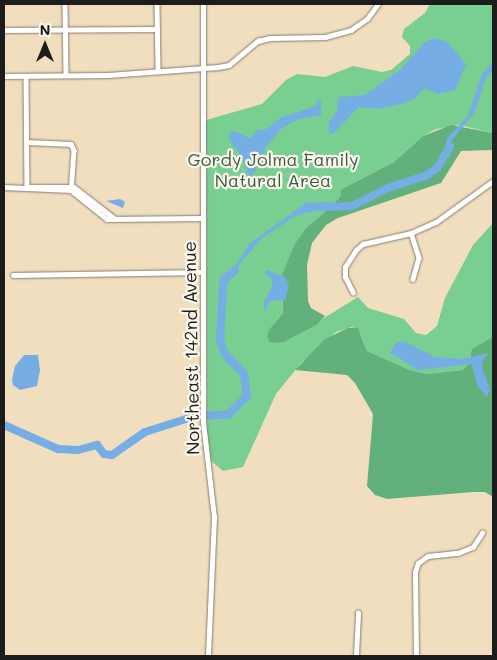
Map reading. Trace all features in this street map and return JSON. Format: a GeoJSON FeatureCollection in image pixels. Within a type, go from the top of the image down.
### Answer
{"type":"FeatureCollection","features":[{"type":"Feature","properties":{"kind":"street"},"geometry":{"type":"LineString","coordinates":[[65,4],[66,75]]}},
{"type":"Feature","properties":{"kind":"street"},"geometry":{"type":"LineString","coordinates":[[157,4],[158,71]]}},
{"type":"Feature","properties":{"kind":"street","name":"Northeast 142nd Avenue"},"geometry":{"type":"LineString","coordinates":[[203,4],[203,422],[214,517],[208,656]]}},
{"type":"Feature","properties":{"kind":"street"},"geometry":{"type":"LineString","coordinates":[[4,76],[158,71],[229,65],[258,41],[270,38],[325,37],[351,30],[367,19],[378,4]]}},
{"type":"Feature","properties":{"kind":"street"},"geometry":{"type":"LineString","coordinates":[[4,30],[157,29]]}},
{"type":"Feature","properties":{"kind":"street"},"geometry":{"type":"LineString","coordinates":[[18,75],[26,78],[34,75]]}},
{"type":"Feature","properties":{"kind":"street"},"geometry":{"type":"LineString","coordinates":[[26,78],[27,187]]}},
{"type":"Feature","properties":{"kind":"street"},"geometry":{"type":"LineString","coordinates":[[27,142],[71,144],[74,150],[72,188]]}},
{"type":"Feature","properties":{"kind":"street"},"geometry":{"type":"LineString","coordinates":[[353,293],[345,277],[346,267],[356,250],[372,242],[411,233],[436,222],[493,181]]}},
{"type":"Feature","properties":{"kind":"street"},"geometry":{"type":"LineString","coordinates":[[4,187],[72,188],[83,192],[102,211],[116,219],[203,218]]}},
{"type":"Feature","properties":{"kind":"street"},"geometry":{"type":"LineString","coordinates":[[411,233],[419,258],[413,279]]}},
{"type":"Feature","properties":{"kind":"street"},"geometry":{"type":"LineString","coordinates":[[13,275],[203,272]]}},
{"type":"Feature","properties":{"kind":"street"},"geometry":{"type":"LineString","coordinates":[[416,656],[415,572],[418,564],[428,556],[458,553],[473,547],[482,533]]}},
{"type":"Feature","properties":{"kind":"street"},"geometry":{"type":"LineString","coordinates":[[356,656],[358,613]]}},
{"type":"Feature","properties":{"kind":"green space","name":"Gordy Jolma Family Natural Area"},"geometry":{"type":"Polygon","coordinates":[[[430,4],[493,4],[493,133],[459,125],[436,129],[423,136],[394,162],[340,190],[341,195],[333,205],[306,228],[295,243],[280,285],[283,313],[274,324],[290,339],[358,297],[368,308],[404,319],[416,333],[426,335],[437,326],[445,298],[473,245],[493,223],[493,337],[470,356],[469,364],[462,370],[427,374],[410,370],[367,351],[360,332],[352,327],[336,332],[301,363],[276,394],[243,467],[223,471],[210,460],[207,435],[206,120],[262,104],[286,80],[297,74],[325,77],[353,66],[382,72],[391,70],[410,54],[410,46],[402,37],[404,29],[425,13],[430,4]]]}},
{"type":"Feature","properties":{"kind":"green space"},"geometry":{"type":"Polygon","coordinates":[[[451,125],[493,133],[493,150],[461,151],[441,183],[338,218],[326,225],[312,243],[307,265],[308,301],[311,308],[325,316],[316,325],[284,342],[270,343],[267,337],[269,330],[283,313],[281,278],[295,243],[306,228],[333,205],[341,195],[340,190],[394,162],[423,136],[451,125]]]}},
{"type":"Feature","properties":{"kind":"green space"},"geometry":{"type":"Polygon","coordinates":[[[348,328],[358,328],[367,351],[410,370],[427,374],[462,370],[469,364],[472,349],[493,337],[493,497],[485,492],[473,492],[387,499],[375,495],[367,486],[373,414],[355,383],[347,375],[295,370],[325,339],[348,328]]]}},
{"type":"Feature","properties":{"kind":"water"},"geometry":{"type":"Polygon","coordinates":[[[435,38],[447,42],[466,64],[455,90],[438,94],[424,88],[416,98],[401,104],[378,109],[359,107],[333,134],[329,134],[329,122],[337,111],[339,97],[365,95],[400,70],[425,42],[435,38]]]}},
{"type":"Feature","properties":{"kind":"water"},"geometry":{"type":"Polygon","coordinates":[[[493,62],[493,70],[485,80],[475,112],[452,140],[450,159],[445,149],[447,138],[468,116],[482,74],[493,62]]]}},
{"type":"Feature","properties":{"kind":"water"},"geometry":{"type":"Polygon","coordinates":[[[317,100],[321,100],[321,115],[299,119],[282,128],[265,148],[256,170],[249,178],[243,158],[230,141],[229,134],[233,131],[251,138],[257,130],[267,129],[280,118],[316,106],[317,100]]]}},
{"type":"Feature","properties":{"kind":"water"},"geometry":{"type":"Polygon","coordinates":[[[120,199],[125,202],[123,208],[106,201],[120,199]]]}},
{"type":"Feature","properties":{"kind":"water"},"geometry":{"type":"Polygon","coordinates":[[[327,202],[329,208],[297,215],[262,238],[226,280],[250,243],[306,203],[327,202]]]}},
{"type":"Feature","properties":{"kind":"water"},"geometry":{"type":"Polygon","coordinates":[[[267,270],[285,277],[289,285],[285,300],[270,301],[264,313],[264,302],[272,287],[272,280],[265,273],[267,270]]]}},
{"type":"Feature","properties":{"kind":"water"},"geometry":{"type":"Polygon","coordinates":[[[403,341],[435,357],[462,359],[489,353],[483,360],[482,368],[490,389],[487,397],[477,385],[472,364],[418,370],[390,353],[395,344],[403,341]]]}},
{"type":"Feature","properties":{"kind":"water"},"geometry":{"type":"Polygon","coordinates":[[[24,355],[38,355],[40,370],[37,386],[20,390],[13,385],[12,380],[15,366],[24,355]]]}},
{"type":"Feature","properties":{"kind":"waterway"},"geometry":{"type":"LineString","coordinates":[[321,207],[352,206],[388,188],[426,176],[438,167],[450,146]]}},
{"type":"Feature","properties":{"kind":"waterway"},"geometry":{"type":"LineString","coordinates":[[4,425],[58,449],[78,450],[97,445],[104,454],[112,455],[145,432],[195,416],[228,415],[247,396],[244,374],[225,354],[220,340],[224,280],[235,270]]}}]}
